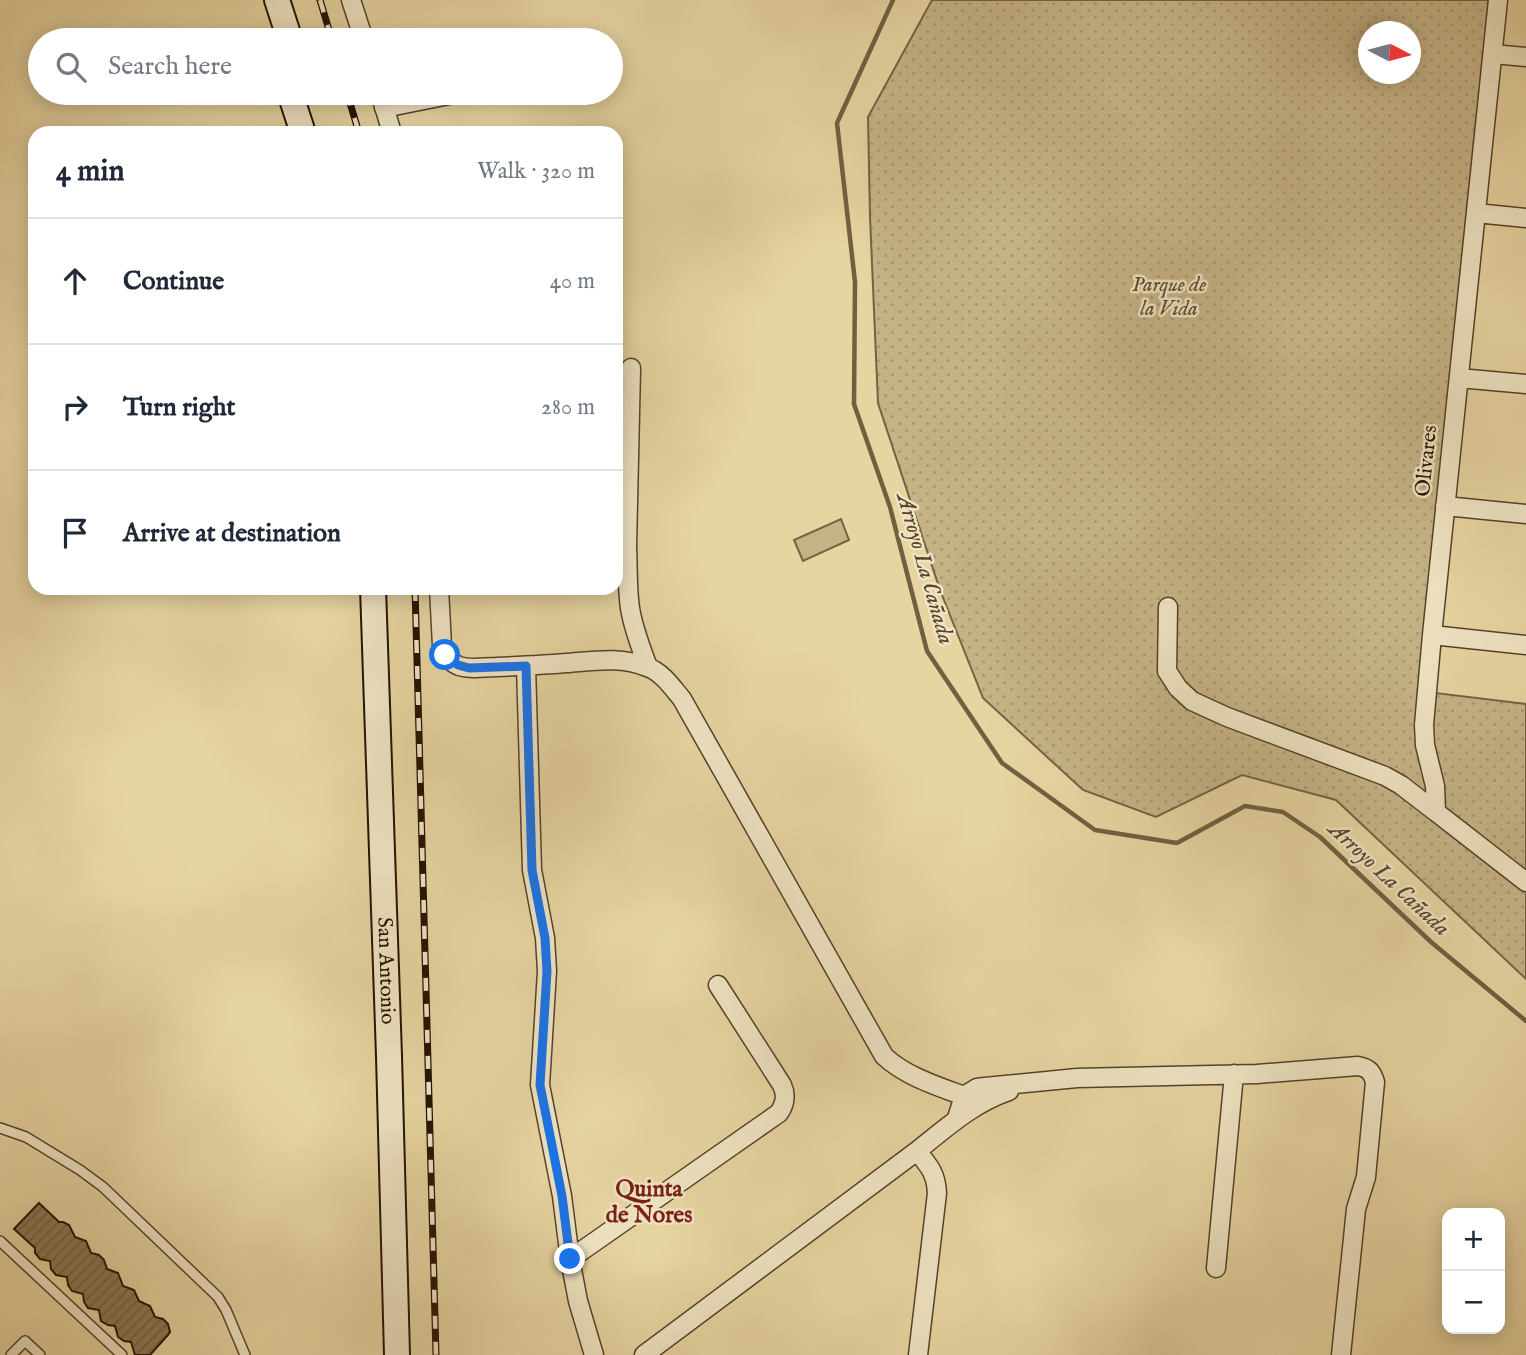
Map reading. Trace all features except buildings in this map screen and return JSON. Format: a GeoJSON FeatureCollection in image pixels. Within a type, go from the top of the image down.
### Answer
{"type":"FeatureCollection","features":[{"type":"Feature","properties":{"kind":"main road"},"geometry":{"type":"LineString","coordinates":[[261,0],[270,28]]}},
{"type":"Feature","properties":{"kind":"main road"},"geometry":{"type":"LineString","coordinates":[[277,0],[286,28]]}},
{"type":"Feature","properties":{"kind":"main road"},"geometry":{"type":"LineString","coordinates":[[294,105],[301,126]]}},
{"type":"Feature","properties":{"kind":"main road"},"geometry":{"type":"LineString","coordinates":[[310,105],[316,126]]}},
{"type":"Feature","properties":{"kind":"main road","name":"San Antonio"},"geometry":{"type":"LineString","coordinates":[[358,595],[382,1355]]}},
{"type":"Feature","properties":{"kind":"main road","name":"San Antonio"},"geometry":{"type":"LineString","coordinates":[[373,595],[390,1056],[397,1355]]}},
{"type":"Feature","properties":{"kind":"street"},"geometry":{"type":"LineString","coordinates":[[351,0],[360,28]]}},
{"type":"Feature","properties":{"kind":"street","name":"Olivares"},"geometry":{"type":"LineString","coordinates":[[1436,812],[1435,786],[1423,725],[1498,0]]}},
{"type":"Feature","properties":{"kind":"street"},"geometry":{"type":"LineString","coordinates":[[1493,54],[1526,57]]}},
{"type":"Feature","properties":{"kind":"street"},"geometry":{"type":"LineString","coordinates":[[384,105],[390,126]]}},
{"type":"Feature","properties":{"kind":"street"},"geometry":{"type":"LineString","coordinates":[[1476,213],[1526,218]]}},
{"type":"Feature","properties":{"kind":"street"},"geometry":{"type":"LineString","coordinates":[[631,368],[628,575],[630,609],[648,667]]}},
{"type":"Feature","properties":{"kind":"street"},"geometry":{"type":"LineString","coordinates":[[1459,377],[1526,384]]}},
{"type":"Feature","properties":{"kind":"street"},"geometry":{"type":"LineString","coordinates":[[1445,506],[1526,514]]}},
{"type":"Feature","properties":{"kind":"street"},"geometry":{"type":"LineString","coordinates":[[439,595],[442,646],[445,655],[458,665],[469,668],[613,660],[648,667],[660,674],[682,699],[884,1056],[903,1071],[964,1096]]}},
{"type":"Feature","properties":{"kind":"street"},"geometry":{"type":"LineString","coordinates":[[1168,607],[1167,671],[1178,688],[1192,701],[1227,717],[1385,776],[1401,785],[1526,883]]}},
{"type":"Feature","properties":{"kind":"street"},"geometry":{"type":"LineString","coordinates":[[1432,635],[1526,645]]}},
{"type":"Feature","properties":{"kind":"street"},"geometry":{"type":"LineString","coordinates":[[526,666],[532,870],[545,938],[547,971],[540,1085],[562,1196],[578,1301],[594,1355]]}},
{"type":"Feature","properties":{"kind":"street"},"geometry":{"type":"LineString","coordinates":[[570,1259],[779,1113],[783,1107],[785,1091],[782,1085],[718,985]]}},
{"type":"Feature","properties":{"kind":"street"},"geometry":{"type":"LineString","coordinates":[[957,1118],[964,1096],[977,1088],[1077,1078],[1365,1067],[1372,1073],[1375,1082],[1366,1177],[1356,1209],[1341,1355]]}},
{"type":"Feature","properties":{"kind":"street"},"geometry":{"type":"LineString","coordinates":[[1216,1268],[1234,1074]]}},
{"type":"Feature","properties":{"kind":"street"},"geometry":{"type":"LineString","coordinates":[[644,1355],[917,1151],[957,1118],[996,1095],[1038,1082]]}},
{"type":"Feature","properties":{"kind":"street"},"geometry":{"type":"LineString","coordinates":[[917,1151],[937,1181],[918,1355]]}},
{"type":"Feature","properties":{"kind":"lane"},"geometry":{"type":"LineString","coordinates":[[0,1128],[26,1137],[103,1187],[218,1297],[245,1355]]}},
{"type":"Feature","properties":{"kind":"lane"},"geometry":{"type":"LineString","coordinates":[[0,1241],[122,1355]]}},
{"type":"Feature","properties":{"kind":"lane"},"geometry":{"type":"LineString","coordinates":[[11,1355],[25,1341],[40,1355]]}},
{"type":"Feature","properties":{"kind":"green space","name":"Parque de la Vida"},"geometry":{"type":"Polygon","coordinates":[[[932,0],[1498,0],[1427,692],[1526,704],[1526,979],[1336,800],[1242,775],[1156,817],[1083,790],[983,698],[940,590],[878,403],[868,117],[932,0]]]}},
{"type":"Feature","properties":{"kind":"green space"},"geometry":{"type":"Polygon","coordinates":[[[841,519],[849,540],[803,561],[794,540],[841,519]]]}},
{"type":"Feature","properties":{"kind":"waterway","name":"Arroyo La Cañada"},"geometry":{"type":"LineString","coordinates":[[893,0],[837,123],[855,282],[854,404],[890,507],[927,651],[1002,763],[1095,830],[1177,843],[1245,806],[1283,812],[1320,837],[1431,942],[1526,1021]]}},
{"type":"Feature","properties":{"kind":"railway"},"geometry":{"type":"LineString","coordinates":[[320,0],[328,28]]}},
{"type":"Feature","properties":{"kind":"railway"},"geometry":{"type":"LineString","coordinates":[[351,105],[357,126]]}},
{"type":"Feature","properties":{"kind":"railway"},"geometry":{"type":"LineString","coordinates":[[415,595],[436,1355]]}},
{"type":"Feature","properties":{"kind":"district","name":"Quinta de Nores"},"geometry":{"type":"Point","coordinates":[649,1202]}},
{"type":"Feature","properties":{"kind":"route"},"geometry":{"type":"LineString","coordinates":[[445,655],[458,665],[469,668],[526,666],[532,870],[547,950],[540,1085],[562,1196],[570,1259]]}}]}
